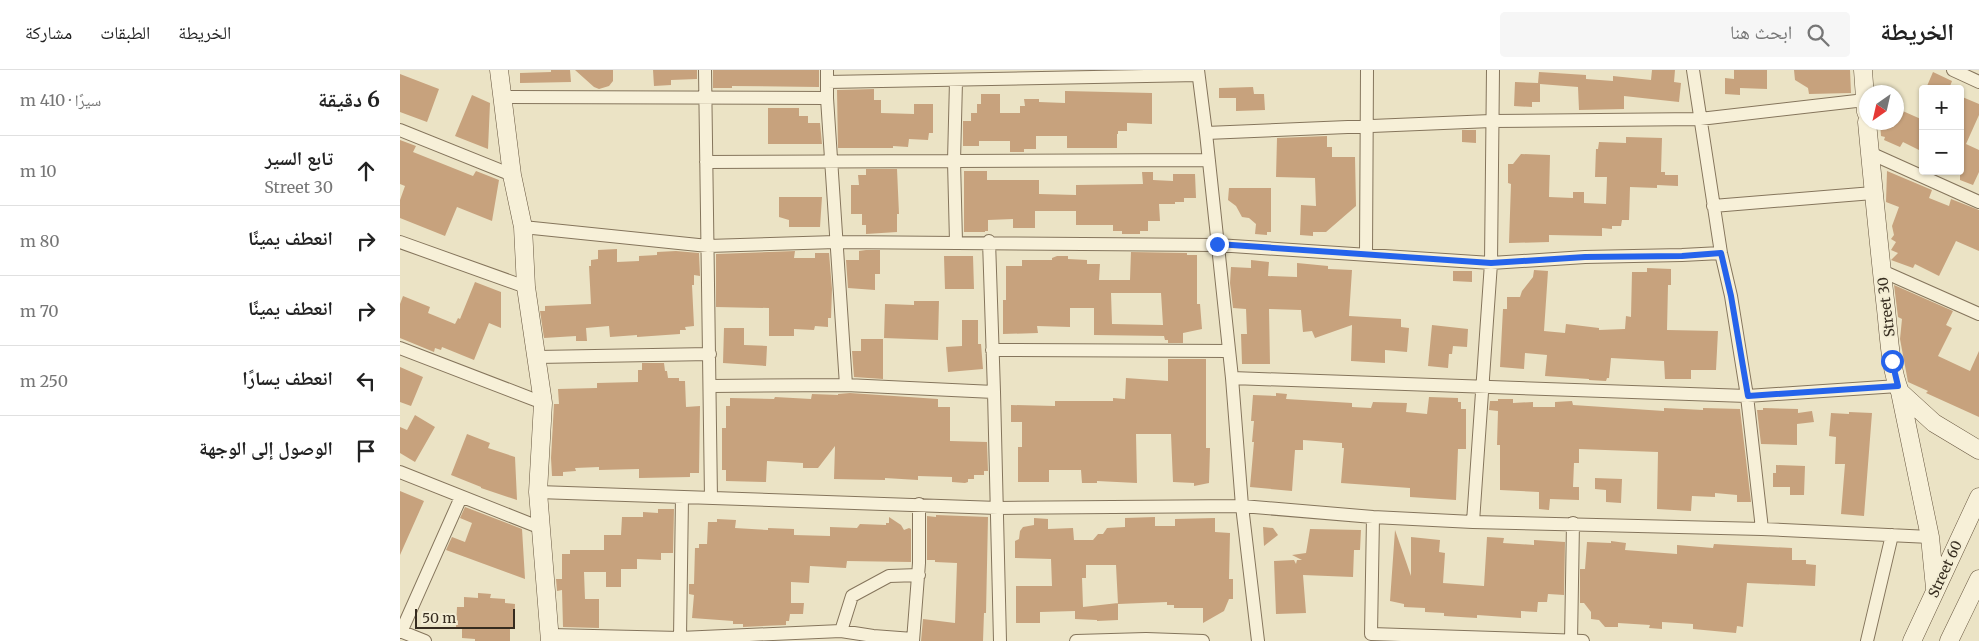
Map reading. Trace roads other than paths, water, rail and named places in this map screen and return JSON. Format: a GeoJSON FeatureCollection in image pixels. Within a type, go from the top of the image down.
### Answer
{"type":"FeatureCollection","features":[{"type":"Feature","properties":{"kind":"street"},"geometry":{"type":"LineString","coordinates":[[499,70],[512,175],[523,227],[526,287],[543,403],[538,492],[550,638],[729,639],[841,631],[913,640],[918,575],[919,504]]}},
{"type":"Feature","properties":{"kind":"street"},"geometry":{"type":"LineString","coordinates":[[705,70],[711,386],[711,498]]}},
{"type":"Feature","properties":{"kind":"street"},"geometry":{"type":"LineString","coordinates":[[1366,255],[1367,70]]}},
{"type":"Feature","properties":{"kind":"street"},"geometry":{"type":"LineString","coordinates":[[1473,522],[1491,263],[1492,70]]}},
{"type":"Feature","properties":{"kind":"street"},"geometry":{"type":"LineString","coordinates":[[1693,70],[1713,206],[1748,396],[1762,529]]}},
{"type":"Feature","properties":{"kind":"street"},"geometry":{"type":"LineString","coordinates":[[1863,70],[1864,85]]}},
{"type":"Feature","properties":{"kind":"street"},"geometry":{"type":"LineString","coordinates":[[1953,70],[1966,73],[1979,82]]}},
{"type":"Feature","properties":{"kind":"street"},"geometry":{"type":"LineString","coordinates":[[846,385],[827,76],[916,76],[956,81],[1198,73],[1209,160],[1232,378],[1242,506],[1258,641]]}},
{"type":"Feature","properties":{"kind":"street"},"geometry":{"type":"LineString","coordinates":[[956,81],[954,161],[956,242]]}},
{"type":"Feature","properties":{"kind":"street"},"geometry":{"type":"LineString","coordinates":[[502,97],[827,98]]}},
{"type":"Feature","properties":{"kind":"street"},"geometry":{"type":"LineString","coordinates":[[1206,133],[1491,121],[1700,119],[1859,107]]}},
{"type":"Feature","properties":{"kind":"street"},"geometry":{"type":"LineString","coordinates":[[400,130],[512,175]]}},
{"type":"Feature","properties":{"kind":"street","name":"Street 30"},"geometry":{"type":"LineString","coordinates":[[1868,130],[1892,361],[1930,537],[1935,588]]}},
{"type":"Feature","properties":{"kind":"street"},"geometry":{"type":"LineString","coordinates":[[1870,153],[1979,202]]}},
{"type":"Feature","properties":{"kind":"street"},"geometry":{"type":"LineString","coordinates":[[706,162],[1209,160]]}},
{"type":"Feature","properties":{"kind":"street"},"geometry":{"type":"LineString","coordinates":[[1713,206],[1873,193]]}},
{"type":"Feature","properties":{"kind":"street"},"geometry":{"type":"LineString","coordinates":[[523,227],[708,246],[836,242],[1217,244],[1491,263],[1585,257],[1682,256],[1721,253]]}},
{"type":"Feature","properties":{"kind":"street"},"geometry":{"type":"LineString","coordinates":[[400,242],[526,287]]}},
{"type":"Feature","properties":{"kind":"street"},"geometry":{"type":"LineString","coordinates":[[989,242],[998,508],[1000,641]]}},
{"type":"Feature","properties":{"kind":"street"},"geometry":{"type":"LineString","coordinates":[[1882,271],[1979,314]]}},
{"type":"Feature","properties":{"kind":"street"},"geometry":{"type":"LineString","coordinates":[[400,348],[543,403]]}},
{"type":"Feature","properties":{"kind":"street"},"geometry":{"type":"LineString","coordinates":[[992,350],[1229,351]]}},
{"type":"Feature","properties":{"kind":"street"},"geometry":{"type":"LineString","coordinates":[[537,357],[710,354]]}},
{"type":"Feature","properties":{"kind":"street"},"geometry":{"type":"LineString","coordinates":[[1232,378],[1748,396],[1899,389],[1934,423],[1979,450]]}},
{"type":"Feature","properties":{"kind":"street"},"geometry":{"type":"LineString","coordinates":[[711,386],[846,385],[994,392]]}},
{"type":"Feature","properties":{"kind":"street"},"geometry":{"type":"LineString","coordinates":[[400,472],[461,498],[541,528]]}},
{"type":"Feature","properties":{"kind":"street"},"geometry":{"type":"LineString","coordinates":[[538,492],[998,508],[1242,506],[1373,517],[1473,522],[1762,529],[1930,537]]}},
{"type":"Feature","properties":{"kind":"street"},"geometry":{"type":"LineString","coordinates":[[680,638],[682,497]]}},
{"type":"Feature","properties":{"kind":"street","name":"Street 60"},"geometry":{"type":"LineString","coordinates":[[1912,641],[1935,588],[1979,497]]}},
{"type":"Feature","properties":{"kind":"street"},"geometry":{"type":"LineString","coordinates":[[425,641],[401,632],[461,498]]}},
{"type":"Feature","properties":{"kind":"street"},"geometry":{"type":"LineString","coordinates":[[1373,517],[1371,638],[1583,641]]}},
{"type":"Feature","properties":{"kind":"street"},"geometry":{"type":"LineString","coordinates":[[1571,641],[1573,523]]}},
{"type":"Feature","properties":{"kind":"street"},"geometry":{"type":"LineString","coordinates":[[1866,641],[1892,535]]}},
{"type":"Feature","properties":{"kind":"street"},"geometry":{"type":"LineString","coordinates":[[841,631],[852,596],[889,576],[918,575]]}},
{"type":"Feature","properties":{"kind":"street"},"geometry":{"type":"LineString","coordinates":[[1953,640],[1979,579]]}},
{"type":"Feature","properties":{"kind":"street"},"geometry":{"type":"LineString","coordinates":[[1076,641],[1203,641]]}}]}
